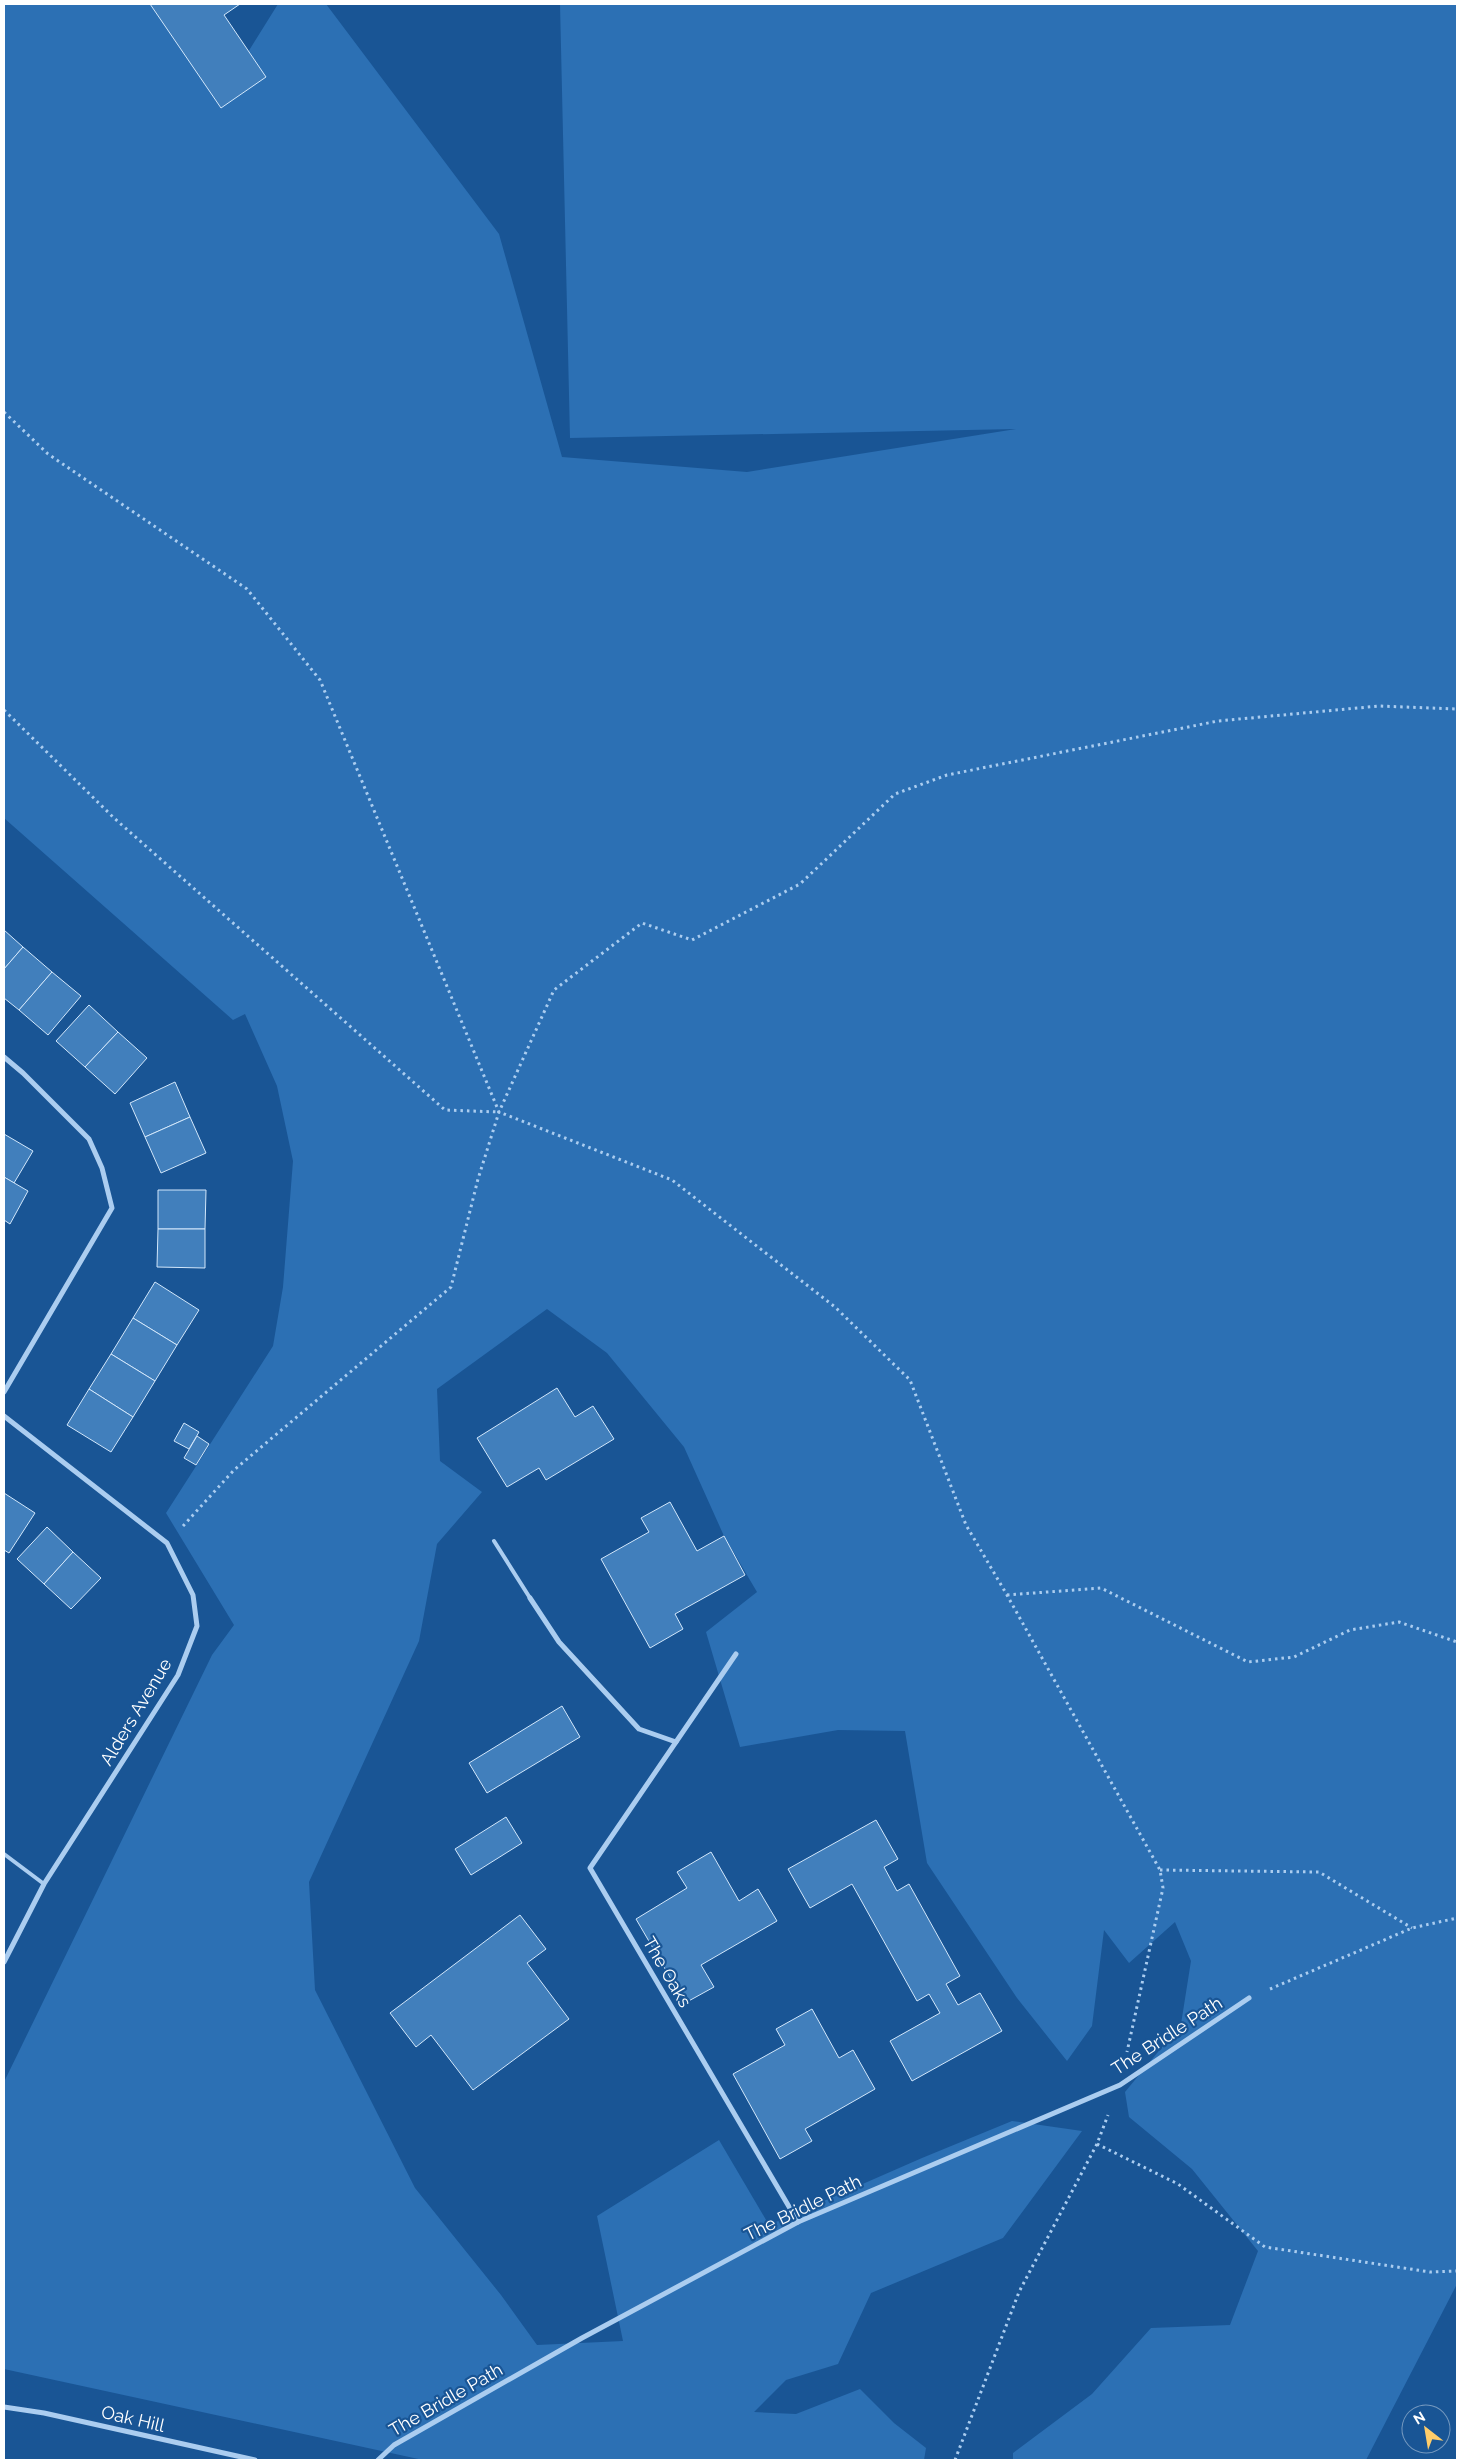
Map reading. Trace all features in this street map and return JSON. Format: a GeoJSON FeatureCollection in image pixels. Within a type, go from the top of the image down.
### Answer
{"type":"FeatureCollection","features":[{"type":"Feature","properties":{"kind":"street"},"geometry":{"type":"LineString","coordinates":[[4,1057],[23,1073],[89,1138],[102,1168],[112,1208],[4,1392]]}},
{"type":"Feature","properties":{"kind":"street","name":"Alders Avenue"},"geometry":{"type":"LineString","coordinates":[[4,1416],[167,1543],[193,1595],[197,1626],[178,1675],[44,1884],[4,1962]]}},
{"type":"Feature","properties":{"kind":"street"},"geometry":{"type":"LineString","coordinates":[[530,1598],[559,1642],[639,1729],[676,1742]]}},
{"type":"Feature","properties":{"kind":"street","name":"The Oaks"},"geometry":{"type":"LineString","coordinates":[[736,1654],[590,1868],[798,2222]]}},
{"type":"Feature","properties":{"kind":"street","name":"The Bridle Path"},"geometry":{"type":"LineString","coordinates":[[378,2460],[394,2445],[582,2338],[798,2222],[1120,2085],[1249,1998]]}},
{"type":"Feature","properties":{"kind":"street","name":"Oak Hill"},"geometry":{"type":"LineString","coordinates":[[4,2407],[44,2413],[255,2460]]}},
{"type":"Feature","properties":{"kind":"lane"},"geometry":{"type":"LineString","coordinates":[[494,1541],[530,1598]]}},
{"type":"Feature","properties":{"kind":"lane"},"geometry":{"type":"LineString","coordinates":[[4,1854],[44,1884]]}},
{"type":"Feature","properties":{"kind":"path"},"geometry":{"type":"LineString","coordinates":[[4,412],[48,454],[248,589],[320,680],[499,1112]]}},
{"type":"Feature","properties":{"kind":"path"},"geometry":{"type":"LineString","coordinates":[[167,1543],[234,1470],[451,1286],[478,1179],[499,1112],[554,990],[642,923],[692,940],[800,884],[896,794],[947,775],[1218,721],[1379,706],[1457,709]]}},
{"type":"Feature","properties":{"kind":"path"},"geometry":{"type":"LineString","coordinates":[[4,710],[114,818],[445,1110],[499,1112],[672,1180],[835,1307],[910,1380],[966,1525],[1160,1870],[1163,1888],[1120,2085],[1097,2144],[1019,2292],[954,2460]]}},
{"type":"Feature","properties":{"kind":"path"},"geometry":{"type":"LineString","coordinates":[[1007,1595],[1101,1588],[1248,1662],[1294,1656],[1350,1630],[1399,1622],[1457,1642]]}},
{"type":"Feature","properties":{"kind":"path"},"geometry":{"type":"LineString","coordinates":[[1160,1870],[1319,1872],[1412,1928]]}},
{"type":"Feature","properties":{"kind":"path"},"geometry":{"type":"LineString","coordinates":[[1249,1998],[1412,1928],[1457,1918]]}},
{"type":"Feature","properties":{"kind":"path"},"geometry":{"type":"LineString","coordinates":[[1097,2144],[1178,2184],[1265,2246],[1430,2272],[1457,2272]]}},
{"type":"Feature","properties":{"kind":"shaded area"},"geometry":{"type":"Polygon","coordinates":[[[4,4],[163,4],[192,60],[227,86],[278,4],[326,4],[499,234],[562,457],[747,472],[1016,429],[570,438],[560,4],[1457,4],[1457,2284],[1366,2460],[1013,2460],[1013,2453],[1092,2394],[1151,2328],[1230,2325],[1258,2251],[1192,2169],[1129,2117],[1125,2092],[1181,2024],[1191,1961],[1175,1922],[1129,1963],[1104,1930],[1092,2026],[1067,2061],[1017,1998],[927,1863],[905,1731],[838,1730],[740,1747],[706,1632],[757,1592],[724,1536],[684,1447],[607,1353],[547,1309],[437,1389],[440,1461],[482,1492],[437,1544],[419,1641],[309,1882],[315,1990],[415,2188],[501,2295],[537,2345],[623,2341],[597,2216],[719,2140],[769,2225],[1012,2121],[1082,2131],[1003,2238],[871,2293],[838,2364],[786,2380],[754,2412],[796,2414],[860,2389],[894,2423],[926,2448],[924,2460],[423,2460],[4,2369],[4,2082],[212,1655],[234,1625],[166,1513],[273,1346],[283,1287],[293,1161],[277,1086],[245,1014],[233,1020],[4,818],[4,4]]]}},
{"type":"Feature","properties":{"kind":"building"},"geometry":{"type":"Polygon","coordinates":[[[150,4],[240,4],[224,15],[266,77],[221,108],[150,4]]]}},
{"type":"Feature","properties":{"kind":"building"},"geometry":{"type":"Polygon","coordinates":[[[4,930],[23,947],[4,969],[4,930]]]}},
{"type":"Feature","properties":{"kind":"building"},"geometry":{"type":"Polygon","coordinates":[[[23,947],[52,972],[19,1010],[4,998],[4,969],[23,947]]]}},
{"type":"Feature","properties":{"kind":"building"},"geometry":{"type":"Polygon","coordinates":[[[52,972],[81,996],[48,1035],[19,1010],[52,972]]]}},
{"type":"Feature","properties":{"kind":"building"},"geometry":{"type":"Polygon","coordinates":[[[89,1005],[118,1032],[85,1067],[56,1041],[89,1005]]]}},
{"type":"Feature","properties":{"kind":"building"},"geometry":{"type":"Polygon","coordinates":[[[118,1032],[147,1058],[115,1094],[85,1067],[118,1032]]]}},
{"type":"Feature","properties":{"kind":"building"},"geometry":{"type":"Polygon","coordinates":[[[175,1082],[190,1117],[145,1137],[130,1103],[175,1082]]]}},
{"type":"Feature","properties":{"kind":"building"},"geometry":{"type":"Polygon","coordinates":[[[190,1117],[206,1153],[161,1173],[145,1137],[190,1117]]]}},
{"type":"Feature","properties":{"kind":"building"},"geometry":{"type":"Polygon","coordinates":[[[4,1134],[33,1151],[14,1183],[4,1177],[4,1134]]]}},
{"type":"Feature","properties":{"kind":"building"},"geometry":{"type":"Polygon","coordinates":[[[4,1177],[28,1191],[10,1224],[4,1220],[4,1177]]]}},
{"type":"Feature","properties":{"kind":"building"},"geometry":{"type":"Polygon","coordinates":[[[158,1190],[206,1190],[205,1229],[158,1229],[158,1190]]]}},
{"type":"Feature","properties":{"kind":"building"},"geometry":{"type":"Polygon","coordinates":[[[158,1229],[205,1229],[205,1268],[157,1267],[158,1229]]]}},
{"type":"Feature","properties":{"kind":"building"},"geometry":{"type":"Polygon","coordinates":[[[155,1282],[199,1310],[177,1345],[133,1318],[155,1282]]]}},
{"type":"Feature","properties":{"kind":"building"},"geometry":{"type":"Polygon","coordinates":[[[133,1318],[177,1345],[155,1381],[111,1354],[133,1318]]]}},
{"type":"Feature","properties":{"kind":"building"},"geometry":{"type":"Polygon","coordinates":[[[111,1354],[155,1381],[133,1417],[89,1389],[111,1354]]]}},
{"type":"Feature","properties":{"kind":"building"},"geometry":{"type":"Polygon","coordinates":[[[557,1388],[575,1417],[593,1406],[614,1439],[546,1480],[539,1468],[507,1487],[477,1438],[557,1388]]]}},
{"type":"Feature","properties":{"kind":"building"},"geometry":{"type":"Polygon","coordinates":[[[89,1389],[133,1417],[111,1452],[67,1425],[89,1389]]]}},
{"type":"Feature","properties":{"kind":"building"},"geometry":{"type":"Polygon","coordinates":[[[184,1423],[199,1432],[189,1449],[174,1441],[184,1423]]]}},
{"type":"Feature","properties":{"kind":"building"},"geometry":{"type":"Polygon","coordinates":[[[197,1436],[209,1444],[196,1465],[184,1458],[197,1436]]]}},
{"type":"Feature","properties":{"kind":"building"},"geometry":{"type":"Polygon","coordinates":[[[4,1493],[35,1513],[9,1553],[4,1550],[4,1493]]]}},
{"type":"Feature","properties":{"kind":"building"},"geometry":{"type":"Polygon","coordinates":[[[670,1502],[697,1551],[724,1536],[745,1575],[675,1614],[683,1629],[650,1648],[601,1559],[649,1532],[641,1518],[670,1502]]]}},
{"type":"Feature","properties":{"kind":"building"},"geometry":{"type":"Polygon","coordinates":[[[47,1527],[73,1552],[44,1584],[17,1559],[47,1527]]]}},
{"type":"Feature","properties":{"kind":"building"},"geometry":{"type":"Polygon","coordinates":[[[73,1552],[101,1578],[71,1609],[44,1584],[73,1552]]]}},
{"type":"Feature","properties":{"kind":"building"},"geometry":{"type":"Polygon","coordinates":[[[562,1706],[580,1737],[487,1793],[469,1763],[562,1706]]]}},
{"type":"Feature","properties":{"kind":"building"},"geometry":{"type":"Polygon","coordinates":[[[506,1817],[522,1843],[471,1875],[455,1849],[506,1817]]]}},
{"type":"Feature","properties":{"kind":"building"},"geometry":{"type":"Polygon","coordinates":[[[876,1820],[898,1859],[884,1867],[897,1891],[909,1884],[960,1976],[946,1984],[958,2005],[980,1993],[1002,2031],[912,2081],[890,2041],[940,2013],[929,1994],[917,2001],[852,1884],[810,1908],[788,1869],[876,1820]]]}},
{"type":"Feature","properties":{"kind":"building"},"geometry":{"type":"Polygon","coordinates":[[[711,1852],[739,1901],[758,1889],[777,1921],[701,1965],[714,1987],[685,2003],[636,1919],[687,1888],[677,1872],[711,1852]]]}},
{"type":"Feature","properties":{"kind":"building"},"geometry":{"type":"Polygon","coordinates":[[[520,1915],[546,1949],[527,1963],[569,2019],[473,2090],[431,2035],[416,2047],[390,2013],[520,1915]]]}},
{"type":"Feature","properties":{"kind":"building"},"geometry":{"type":"Polygon","coordinates":[[[812,2009],[839,2058],[853,2050],[875,2089],[805,2129],[812,2141],[780,2159],[733,2074],[785,2045],[776,2029],[812,2009]]]}}]}
